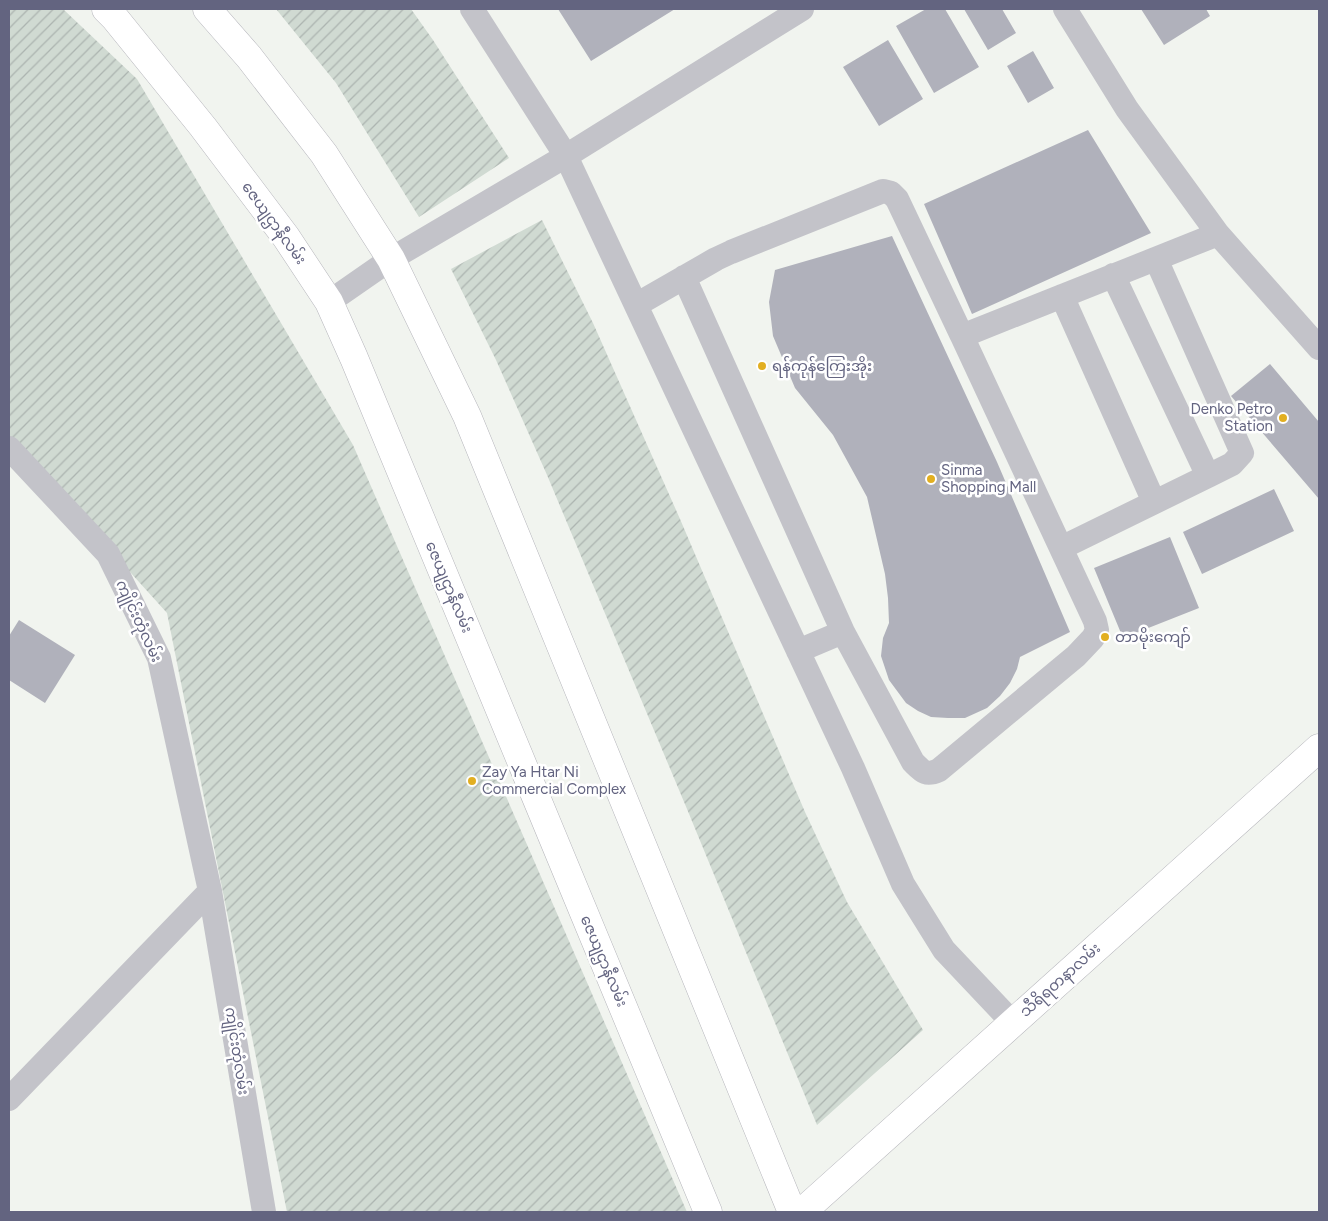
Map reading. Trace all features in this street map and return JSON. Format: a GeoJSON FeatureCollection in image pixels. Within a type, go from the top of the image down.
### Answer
{"type":"FeatureCollection","features":[{"type":"Feature","properties":{"kind":"main road","name":"ဇေယျဌာနီလမ်း"},"geometry":{"type":"LineString","coordinates":[[106,9],[203,127],[286,237],[329,302],[354,358],[708,1212]]}},
{"type":"Feature","properties":{"kind":"main road"},"geometry":{"type":"LineString","coordinates":[[207,9],[249,57],[324,154],[392,259],[466,416],[792,1212]]}},
{"type":"Feature","properties":{"kind":"main road","name":"သီရိရတနာလမ်း"},"geometry":{"type":"LineString","coordinates":[[802,1212],[1319,748]]}},
{"type":"Feature","properties":{"kind":"street"},"geometry":{"type":"LineString","coordinates":[[472,9],[566,156],[853,768],[903,884],[944,950],[1013,1023]]}},
{"type":"Feature","properties":{"kind":"street"},"geometry":{"type":"LineString","coordinates":[[329,302],[392,259],[566,156],[802,9]]}},
{"type":"Feature","properties":{"kind":"street"},"geometry":{"type":"LineString","coordinates":[[1065,9],[1127,109],[1218,234],[1319,348]]}},
{"type":"Feature","properties":{"kind":"street"},"geometry":{"type":"LineString","coordinates":[[636,305],[716,259],[731,252],[883,191],[891,193],[897,199],[1095,621],[1097,630],[1093,638],[1076,656],[940,770],[931,774],[921,771],[913,762],[843,632],[684,278]]}},
{"type":"Feature","properties":{"kind":"street"},"geometry":{"type":"LineString","coordinates":[[962,336],[1218,234]]}},
{"type":"Feature","properties":{"kind":"street"},"geometry":{"type":"LineString","coordinates":[[1061,548],[1232,464],[1242,453],[1156,259]]}},
{"type":"Feature","properties":{"kind":"street"},"geometry":{"type":"LineString","coordinates":[[1113,275],[1208,476]]}},
{"type":"Feature","properties":{"kind":"street"},"geometry":{"type":"LineString","coordinates":[[1062,296],[1154,502]]}},
{"type":"Feature","properties":{"kind":"street","name":"ကျိုင်းတုံလမ်း"},"geometry":{"type":"LineString","coordinates":[[9,448],[108,554],[159,658],[210,890],[264,1212]]}},
{"type":"Feature","properties":{"kind":"street"},"geometry":{"type":"LineString","coordinates":[[798,651],[843,632]]}},
{"type":"Feature","properties":{"kind":"street"},"geometry":{"type":"LineString","coordinates":[[9,1099],[210,890]]}},
{"type":"Feature","properties":{"kind":"shaded area"},"geometry":{"type":"Polygon","coordinates":[[[9,9],[63,9],[137,79],[353,445],[687,1212],[287,1212],[167,613],[9,438],[9,9]]]}},
{"type":"Feature","properties":{"kind":"shaded area"},"geometry":{"type":"Polygon","coordinates":[[[276,9],[411,9],[509,158],[419,217],[336,83],[276,9]]]}},
{"type":"Feature","properties":{"kind":"shaded area"},"geometry":{"type":"Polygon","coordinates":[[[542,220],[593,323],[680,519],[805,812],[847,902],[923,1030],[817,1125],[547,475],[496,360],[451,269],[542,220]]]}},
{"type":"Feature","properties":{"kind":"building"},"geometry":{"type":"Polygon","coordinates":[[[558,9],[675,9],[591,61],[558,9]]]}},
{"type":"Feature","properties":{"kind":"building"},"geometry":{"type":"Polygon","coordinates":[[[926,9],[945,9],[979,67],[934,93],[896,26],[926,9]]]}},
{"type":"Feature","properties":{"kind":"building"},"geometry":{"type":"Polygon","coordinates":[[[964,9],[1002,9],[1016,33],[988,50],[964,9]]]}},
{"type":"Feature","properties":{"kind":"building"},"geometry":{"type":"Polygon","coordinates":[[[1141,9],[1206,9],[1210,16],[1164,45],[1141,9]]]}},
{"type":"Feature","properties":{"kind":"building"},"geometry":{"type":"Polygon","coordinates":[[[888,40],[923,99],[879,126],[843,67],[888,40]]]}},
{"type":"Feature","properties":{"kind":"building"},"geometry":{"type":"Polygon","coordinates":[[[1033,51],[1054,88],[1028,103],[1007,66],[1033,51]]]}},
{"type":"Feature","properties":{"kind":"building"},"geometry":{"type":"Polygon","coordinates":[[[1088,130],[1151,233],[972,314],[924,204],[1088,130]]]}},
{"type":"Feature","properties":{"kind":"building","name":"Sinma Shopping Mall"},"geometry":{"type":"Polygon","coordinates":[[[892,236],[997,462],[1070,632],[1020,657],[1017,669],[1010,683],[1000,696],[987,708],[965,718],[931,717],[918,711],[906,703],[889,680],[881,656],[883,638],[889,623],[888,598],[885,574],[867,497],[833,435],[795,388],[773,336],[769,302],[775,270],[892,236]]]}},
{"type":"Feature","properties":{"kind":"building"},"geometry":{"type":"Polygon","coordinates":[[[1270,364],[1319,422],[1319,499],[1231,396],[1270,364]]]}},
{"type":"Feature","properties":{"kind":"building"},"geometry":{"type":"Polygon","coordinates":[[[1274,489],[1294,531],[1202,574],[1183,532],[1274,489]]]}},
{"type":"Feature","properties":{"kind":"building"},"geometry":{"type":"Polygon","coordinates":[[[1170,537],[1199,608],[1123,638],[1094,568],[1170,537]]]}},
{"type":"Feature","properties":{"kind":"building"},"geometry":{"type":"Polygon","coordinates":[[[19,620],[75,655],[45,703],[9,680],[9,636],[19,620]]]}},
{"type":"Feature","properties":{"kind":"place","name":"ရန်ကုန်ကြေးအိုး"},"geometry":{"type":"Point","coordinates":[762,366]}},
{"type":"Feature","properties":{"kind":"place","name":"Denko Petro Station"},"geometry":{"type":"Point","coordinates":[1283,418]}},
{"type":"Feature","properties":{"kind":"place","name":"Sinma Shopping Mall"},"geometry":{"type":"Point","coordinates":[931,479]}},
{"type":"Feature","properties":{"kind":"place","name":"တာမိုးကျော်"},"geometry":{"type":"Point","coordinates":[1105,637]}},
{"type":"Feature","properties":{"kind":"place","name":"Zay Ya Htar Ni Commercial Complex"},"geometry":{"type":"Point","coordinates":[472,781]}}]}
